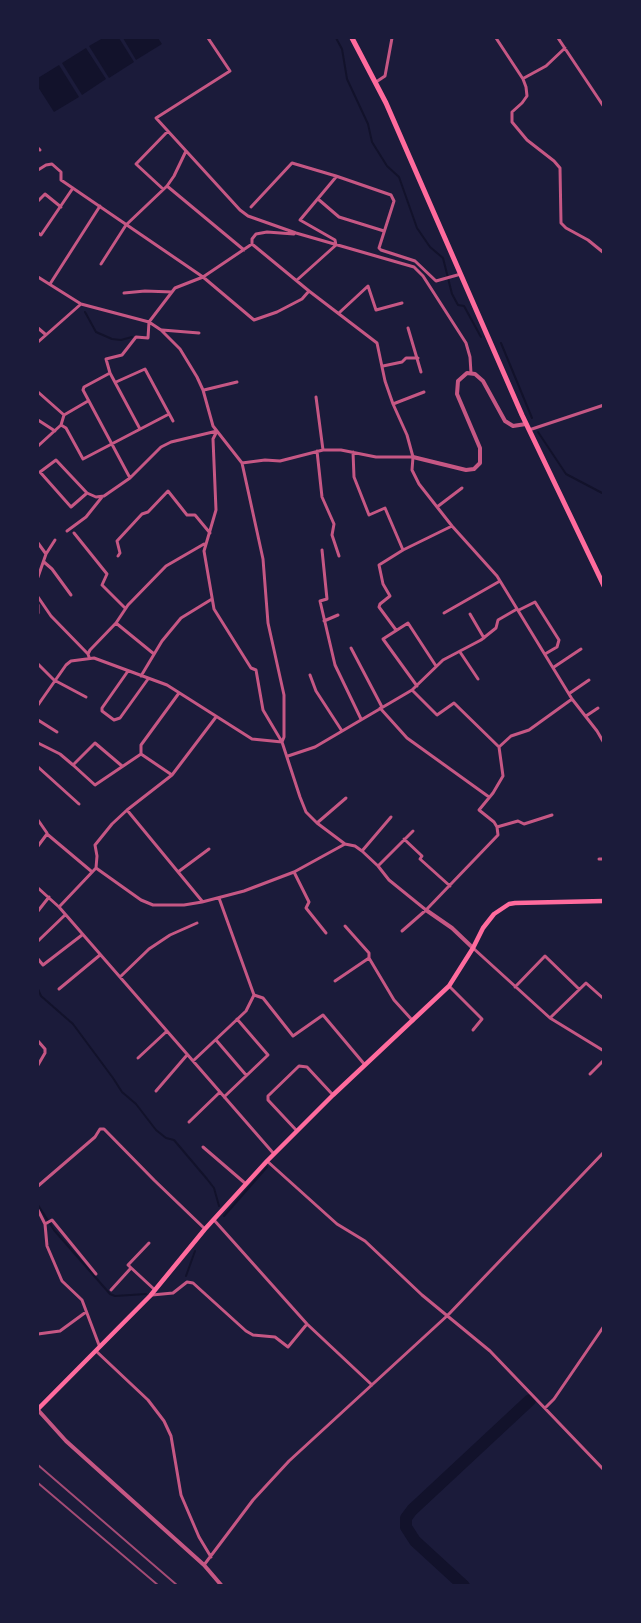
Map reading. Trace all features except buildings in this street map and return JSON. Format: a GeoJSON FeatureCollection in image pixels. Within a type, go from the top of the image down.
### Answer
{"type":"FeatureCollection","features":[{"type":"Feature","properties":{"kind":"highway"},"geometry":{"type":"LineString","coordinates":[[352,38],[376,82],[527,427],[603,586]]}},
{"type":"Feature","properties":{"kind":"main road"},"geometry":{"type":"LineString","coordinates":[[38,1410],[150,1296],[205,1229],[267,1161],[333,1095],[449,986],[494,914],[509,904],[523,902],[603,901]]}},
{"type":"Feature","properties":{"kind":"street"},"geometry":{"type":"LineString","coordinates":[[208,38],[230,71],[156,118],[248,216],[296,233],[414,267],[423,276],[466,343],[471,373]]}},
{"type":"Feature","properties":{"kind":"street"},"geometry":{"type":"LineString","coordinates":[[376,82],[385,76],[392,38]]}},
{"type":"Feature","properties":{"kind":"street"},"geometry":{"type":"LineString","coordinates":[[495,38],[523,78],[526,96],[512,112],[512,122],[527,140],[560,168],[560,219],[563,225],[588,240],[603,253]]}},
{"type":"Feature","properties":{"kind":"street"},"geometry":{"type":"LineString","coordinates":[[558,38],[603,107]]}},
{"type":"Feature","properties":{"kind":"street"},"geometry":{"type":"LineString","coordinates":[[523,78],[550,63],[565,48]]}},
{"type":"Feature","properties":{"kind":"street"},"geometry":{"type":"LineString","coordinates":[[163,190],[136,164],[168,131]]}},
{"type":"Feature","properties":{"kind":"street"},"geometry":{"type":"LineString","coordinates":[[101,264],[126,225],[167,186],[186,151]]}},
{"type":"Feature","properties":{"kind":"street"},"geometry":{"type":"LineString","coordinates":[[251,207],[292,163],[336,176],[391,195],[394,201],[379,248],[381,250],[416,261],[436,281],[461,274]]}},
{"type":"Feature","properties":{"kind":"street"},"geometry":{"type":"LineString","coordinates":[[38,170],[52,164],[62,172],[61,180],[158,244],[203,277],[254,320],[277,312],[302,299],[309,291]]}},
{"type":"Feature","properties":{"kind":"street"},"geometry":{"type":"LineString","coordinates":[[336,176],[300,220],[335,240],[336,245]]}},
{"type":"Feature","properties":{"kind":"street"},"geometry":{"type":"LineString","coordinates":[[167,186],[244,250]]}},
{"type":"Feature","properties":{"kind":"street"},"geometry":{"type":"LineString","coordinates":[[38,232],[41,235],[73,188]]}},
{"type":"Feature","properties":{"kind":"street"},"geometry":{"type":"LineString","coordinates":[[38,201],[45,194],[61,207]]}},
{"type":"Feature","properties":{"kind":"street"},"geometry":{"type":"LineString","coordinates":[[318,199],[339,217],[384,231]]}},
{"type":"Feature","properties":{"kind":"street"},"geometry":{"type":"LineString","coordinates":[[50,284],[99,206]]}},
{"type":"Feature","properties":{"kind":"street"},"geometry":{"type":"LineString","coordinates":[[140,429],[110,373],[106,359],[122,355],[136,337],[148,338],[149,322],[175,288],[203,277],[252,244],[252,239],[260,233],[296,233]]}},
{"type":"Feature","properties":{"kind":"street"},"geometry":{"type":"LineString","coordinates":[[252,244],[309,291],[374,339],[393,404],[403,425],[413,457],[414,477],[452,526],[500,581],[572,699],[597,731],[603,743]]}},
{"type":"Feature","properties":{"kind":"street"},"geometry":{"type":"LineString","coordinates":[[297,280],[336,245]]}},
{"type":"Feature","properties":{"kind":"street"},"geometry":{"type":"LineString","coordinates":[[38,277],[81,304],[149,322],[161,330],[180,349],[203,390],[213,426],[242,463],[263,560],[268,623],[284,695],[282,742]]}},
{"type":"Feature","properties":{"kind":"street"},"geometry":{"type":"LineString","coordinates":[[339,313],[368,286],[376,310],[402,303]]}},
{"type":"Feature","properties":{"kind":"street"},"geometry":{"type":"LineString","coordinates":[[124,293],[172,292]]}},
{"type":"Feature","properties":{"kind":"street"},"geometry":{"type":"LineString","coordinates":[[38,342],[81,304]]}},
{"type":"Feature","properties":{"kind":"street"},"geometry":{"type":"LineString","coordinates":[[38,328],[46,335]]}},
{"type":"Feature","properties":{"kind":"street"},"geometry":{"type":"LineString","coordinates":[[408,328],[421,372]]}},
{"type":"Feature","properties":{"kind":"street"},"geometry":{"type":"LineString","coordinates":[[161,330],[199,333]]}},
{"type":"Feature","properties":{"kind":"street"},"geometry":{"type":"LineString","coordinates":[[382,366],[402,362],[406,358],[418,358]]}},
{"type":"Feature","properties":{"kind":"street"},"geometry":{"type":"LineString","coordinates":[[116,382],[144,369],[172,421]]}},
{"type":"Feature","properties":{"kind":"street"},"geometry":{"type":"LineString","coordinates":[[110,373],[84,387],[83,390],[130,478]]}},
{"type":"Feature","properties":{"kind":"street"},"geometry":{"type":"LineString","coordinates":[[242,463],[280,461],[323,450],[376,456],[413,457],[466,470],[474,469],[480,463],[480,448],[459,401],[456,387],[462,377],[471,373],[479,376],[483,381],[505,421],[513,426],[527,427],[603,405]]}},
{"type":"Feature","properties":{"kind":"street"},"geometry":{"type":"LineString","coordinates":[[203,390],[237,382]]}},
{"type":"Feature","properties":{"kind":"street"},"geometry":{"type":"LineString","coordinates":[[38,392],[64,415]]}},
{"type":"Feature","properties":{"kind":"street"},"geometry":{"type":"LineString","coordinates":[[393,404],[424,392]]}},
{"type":"Feature","properties":{"kind":"street"},"geometry":{"type":"LineString","coordinates":[[316,397],[323,450]]}},
{"type":"Feature","properties":{"kind":"street"},"geometry":{"type":"LineString","coordinates":[[38,446],[61,424],[64,415],[88,401]]}},
{"type":"Feature","properties":{"kind":"street"},"geometry":{"type":"LineString","coordinates":[[61,424],[66,428],[83,459],[169,414]]}},
{"type":"Feature","properties":{"kind":"street"},"geometry":{"type":"LineString","coordinates":[[38,420],[55,431]]}},
{"type":"Feature","properties":{"kind":"street"},"geometry":{"type":"LineString","coordinates":[[67,531],[86,517],[104,496],[130,478],[161,447],[171,441],[217,431]]}},
{"type":"Feature","properties":{"kind":"street"},"geometry":{"type":"LineString","coordinates":[[217,431],[213,439],[216,510],[204,551],[212,599],[217,615],[252,668],[256,670],[263,710],[282,742],[306,812],[345,844],[355,846],[362,851],[389,880],[452,928],[550,1018],[603,1051]]}},
{"type":"Feature","properties":{"kind":"street"},"geometry":{"type":"LineString","coordinates":[[317,451],[322,497],[334,524],[332,535],[339,556]]}},
{"type":"Feature","properties":{"kind":"street"},"geometry":{"type":"LineString","coordinates":[[352,452],[354,477],[369,515],[385,508],[403,550]]}},
{"type":"Feature","properties":{"kind":"street"},"geometry":{"type":"LineString","coordinates":[[87,493],[71,507],[40,472],[56,460],[87,493],[96,497],[104,496]]}},
{"type":"Feature","properties":{"kind":"street"},"geometry":{"type":"LineString","coordinates":[[437,507],[462,488]]}},
{"type":"Feature","properties":{"kind":"street"},"geometry":{"type":"LineString","coordinates":[[118,556],[120,553],[117,540],[168,491],[187,514],[195,515],[210,533]]}},
{"type":"Feature","properties":{"kind":"street"},"geometry":{"type":"LineString","coordinates":[[396,630],[379,607],[390,596],[383,584],[380,565],[403,550],[452,526]]}},
{"type":"Feature","properties":{"kind":"street"},"geometry":{"type":"LineString","coordinates":[[74,533],[107,574],[102,585],[126,609]]}},
{"type":"Feature","properties":{"kind":"street"},"geometry":{"type":"LineString","coordinates":[[38,577],[46,554],[55,540]]}},
{"type":"Feature","properties":{"kind":"street"},"geometry":{"type":"LineString","coordinates":[[38,543],[46,554]]}},
{"type":"Feature","properties":{"kind":"street"},"geometry":{"type":"LineString","coordinates":[[38,705],[39,699],[71,661],[88,656],[126,609],[166,566],[205,543]]}},
{"type":"Feature","properties":{"kind":"street"},"geometry":{"type":"LineString","coordinates":[[322,550],[327,599],[320,601],[324,621],[335,665],[361,719]]}},
{"type":"Feature","properties":{"kind":"street"},"geometry":{"type":"LineString","coordinates":[[44,562],[71,595]]}},
{"type":"Feature","properties":{"kind":"street"},"geometry":{"type":"LineString","coordinates":[[444,613],[500,581]]}},
{"type":"Feature","properties":{"kind":"street"},"geometry":{"type":"LineString","coordinates":[[38,597],[51,616],[88,656],[167,685],[252,739],[282,742]]}},
{"type":"Feature","properties":{"kind":"street"},"geometry":{"type":"LineString","coordinates":[[141,676],[181,618],[212,599]]}},
{"type":"Feature","properties":{"kind":"street"},"geometry":{"type":"LineString","coordinates":[[287,756],[315,747],[412,690],[443,660],[484,638],[496,628],[498,620],[535,602],[559,640],[557,647],[545,654]]}},
{"type":"Feature","properties":{"kind":"street"},"geometry":{"type":"LineString","coordinates":[[38,605],[38,613]]}},
{"type":"Feature","properties":{"kind":"street"},"geometry":{"type":"LineString","coordinates":[[470,614],[484,638]]}},
{"type":"Feature","properties":{"kind":"street"},"geometry":{"type":"LineString","coordinates":[[324,621],[338,615]]}},
{"type":"Feature","properties":{"kind":"street"},"geometry":{"type":"LineString","coordinates":[[116,623],[154,654]]}},
{"type":"Feature","properties":{"kind":"street"},"geometry":{"type":"LineString","coordinates":[[417,686],[383,639],[408,623],[436,666]]}},
{"type":"Feature","properties":{"kind":"street"},"geometry":{"type":"LineString","coordinates":[[351,648],[381,708],[406,738],[489,797]]}},
{"type":"Feature","properties":{"kind":"street"},"geometry":{"type":"LineString","coordinates":[[554,667],[581,649]]}},
{"type":"Feature","properties":{"kind":"street"},"geometry":{"type":"LineString","coordinates":[[460,652],[478,679]]}},
{"type":"Feature","properties":{"kind":"street"},"geometry":{"type":"LineString","coordinates":[[38,664],[54,680],[86,697]]}},
{"type":"Feature","properties":{"kind":"street"},"geometry":{"type":"LineString","coordinates":[[128,671],[102,708],[102,711],[114,720],[120,718],[149,679]]}},
{"type":"Feature","properties":{"kind":"street"},"geometry":{"type":"LineString","coordinates":[[310,675],[316,691],[342,731]]}},
{"type":"Feature","properties":{"kind":"street"},"geometry":{"type":"LineString","coordinates":[[570,693],[589,680]]}},
{"type":"Feature","properties":{"kind":"street"},"geometry":{"type":"LineString","coordinates":[[402,931],[450,886],[498,835],[497,827],[479,810],[503,776],[499,747],[454,704],[437,715],[412,690]]}},
{"type":"Feature","properties":{"kind":"street"},"geometry":{"type":"LineString","coordinates":[[141,754],[141,745],[179,693]]}},
{"type":"Feature","properties":{"kind":"street"},"geometry":{"type":"LineString","coordinates":[[499,747],[512,736],[530,730],[572,699]]}},
{"type":"Feature","properties":{"kind":"street"},"geometry":{"type":"LineString","coordinates":[[586,716],[598,708]]}},
{"type":"Feature","properties":{"kind":"street"},"geometry":{"type":"LineString","coordinates":[[59,907],[96,868],[98,856],[95,845],[127,810],[172,775],[216,717]]}},
{"type":"Feature","properties":{"kind":"street"},"geometry":{"type":"LineString","coordinates":[[38,720],[57,732]]}},
{"type":"Feature","properties":{"kind":"street"},"geometry":{"type":"LineString","coordinates":[[597,731],[603,727]]}},
{"type":"Feature","properties":{"kind":"street"},"geometry":{"type":"LineString","coordinates":[[38,743],[60,754],[95,785],[141,754]]}},
{"type":"Feature","properties":{"kind":"street"},"geometry":{"type":"LineString","coordinates":[[73,765],[95,743],[122,766]]}},
{"type":"Feature","properties":{"kind":"street"},"geometry":{"type":"LineString","coordinates":[[141,754],[172,775]]}},
{"type":"Feature","properties":{"kind":"street"},"geometry":{"type":"LineString","coordinates":[[38,766],[79,804]]}},
{"type":"Feature","properties":{"kind":"street"},"geometry":{"type":"LineString","coordinates":[[317,823],[346,798]]}},
{"type":"Feature","properties":{"kind":"street"},"geometry":{"type":"LineString","coordinates":[[127,810],[202,902]]}},
{"type":"Feature","properties":{"kind":"street"},"geometry":{"type":"LineString","coordinates":[[497,827],[518,821],[524,824],[552,815]]}},
{"type":"Feature","properties":{"kind":"street"},"geometry":{"type":"LineString","coordinates":[[362,851],[391,817]]}},
{"type":"Feature","properties":{"kind":"street"},"geometry":{"type":"LineString","coordinates":[[38,820],[47,834],[92,872]]}},
{"type":"Feature","properties":{"kind":"street"},"geometry":{"type":"LineString","coordinates":[[378,866],[413,831]]}},
{"type":"Feature","properties":{"kind":"street"},"geometry":{"type":"LineString","coordinates":[[38,846],[47,834]]}},
{"type":"Feature","properties":{"kind":"street"},"geometry":{"type":"LineString","coordinates":[[404,839],[422,856],[420,859],[450,886]]}},
{"type":"Feature","properties":{"kind":"street"},"geometry":{"type":"LineString","coordinates":[[96,868],[141,900],[162,906],[202,902],[244,891],[294,872],[345,844]]}},
{"type":"Feature","properties":{"kind":"street"},"geometry":{"type":"LineString","coordinates":[[178,872],[209,849]]}},
{"type":"Feature","properties":{"kind":"street"},"geometry":{"type":"LineString","coordinates":[[294,872],[309,902],[306,908],[326,933]]}},
{"type":"Feature","properties":{"kind":"street"},"geometry":{"type":"LineString","coordinates":[[38,888],[59,907],[274,1154]]}},
{"type":"Feature","properties":{"kind":"street"},"geometry":{"type":"LineString","coordinates":[[38,911],[49,897]]}},
{"type":"Feature","properties":{"kind":"street"},"geometry":{"type":"LineString","coordinates":[[193,1061],[246,1011],[254,995],[219,898]]}},
{"type":"Feature","properties":{"kind":"street"},"geometry":{"type":"LineString","coordinates":[[38,941],[65,915]]}},
{"type":"Feature","properties":{"kind":"street"},"geometry":{"type":"LineString","coordinates":[[120,977],[149,949],[170,935],[197,922]]}},
{"type":"Feature","properties":{"kind":"street"},"geometry":{"type":"LineString","coordinates":[[345,926],[369,953],[369,958],[394,1000],[413,1021]]}},
{"type":"Feature","properties":{"kind":"street"},"geometry":{"type":"LineString","coordinates":[[38,959],[43,965],[82,935]]}},
{"type":"Feature","properties":{"kind":"street"},"geometry":{"type":"LineString","coordinates":[[59,989],[100,955]]}},
{"type":"Feature","properties":{"kind":"street"},"geometry":{"type":"LineString","coordinates":[[515,987],[545,956],[579,990]]}},
{"type":"Feature","properties":{"kind":"street"},"geometry":{"type":"LineString","coordinates":[[335,981],[369,958]]}},
{"type":"Feature","properties":{"kind":"street"},"geometry":{"type":"LineString","coordinates":[[550,1018],[586,983],[603,999]]}},
{"type":"Feature","properties":{"kind":"street"},"geometry":{"type":"LineString","coordinates":[[449,986],[482,1019],[473,1030]]}},
{"type":"Feature","properties":{"kind":"street"},"geometry":{"type":"LineString","coordinates":[[254,995],[262,998],[293,1036],[323,1015],[365,1065]]}},
{"type":"Feature","properties":{"kind":"street"},"geometry":{"type":"LineString","coordinates":[[224,1097],[268,1055],[237,1019]]}},
{"type":"Feature","properties":{"kind":"street"},"geometry":{"type":"LineString","coordinates":[[138,1058],[166,1031]]}},
{"type":"Feature","properties":{"kind":"street"},"geometry":{"type":"LineString","coordinates":[[216,1040],[246,1075]]}},
{"type":"Feature","properties":{"kind":"street"},"geometry":{"type":"LineString","coordinates":[[38,1041],[45,1049],[45,1053],[38,1065]]}},
{"type":"Feature","properties":{"kind":"street"},"geometry":{"type":"LineString","coordinates":[[156,1091],[187,1055]]}},
{"type":"Feature","properties":{"kind":"street"},"geometry":{"type":"LineString","coordinates":[[590,1074],[603,1060]]}},
{"type":"Feature","properties":{"kind":"street"},"geometry":{"type":"LineString","coordinates":[[297,1131],[268,1100],[268,1096],[299,1066],[307,1067],[333,1095]]}},
{"type":"Feature","properties":{"kind":"street"},"geometry":{"type":"LineString","coordinates":[[189,1122],[220,1092]]}},
{"type":"Feature","properties":{"kind":"street"},"geometry":{"type":"LineString","coordinates":[[38,1186],[95,1137],[100,1129],[104,1129],[205,1229]]}},
{"type":"Feature","properties":{"kind":"street"},"geometry":{"type":"LineString","coordinates":[[203,1147],[246,1184]]}},
{"type":"Feature","properties":{"kind":"street"},"geometry":{"type":"LineString","coordinates":[[204,1565],[253,1500],[289,1461],[448,1315],[603,1152]]}},
{"type":"Feature","properties":{"kind":"street"},"geometry":{"type":"LineString","coordinates":[[267,1161],[337,1224],[365,1240],[422,1295],[490,1351],[603,1470]]}},
{"type":"Feature","properties":{"kind":"street"},"geometry":{"type":"LineString","coordinates":[[38,1210],[45,1224],[47,1246],[62,1281],[77,1294],[87,1311],[98,1349],[148,1400],[168,1429],[181,1495],[199,1537],[211,1557]]}},
{"type":"Feature","properties":{"kind":"street"},"geometry":{"type":"LineString","coordinates":[[45,1224],[52,1220],[96,1274]]}},
{"type":"Feature","properties":{"kind":"street"},"geometry":{"type":"LineString","coordinates":[[214,1220],[307,1324],[372,1385]]}},
{"type":"Feature","properties":{"kind":"street"},"geometry":{"type":"LineString","coordinates":[[148,1243],[129,1265],[155,1290]]}},
{"type":"Feature","properties":{"kind":"street"},"geometry":{"type":"LineString","coordinates":[[111,1290],[131,1268]]}},
{"type":"Feature","properties":{"kind":"street"},"geometry":{"type":"LineString","coordinates":[[150,1296],[173,1293],[187,1282],[193,1283],[246,1331],[253,1335],[275,1337],[288,1347],[307,1324]]}},
{"type":"Feature","properties":{"kind":"street"},"geometry":{"type":"LineString","coordinates":[[38,1334],[60,1331],[87,1311]]}},
{"type":"Feature","properties":{"kind":"street"},"geometry":{"type":"LineString","coordinates":[[545,1408],[554,1399],[603,1326]]}},
{"type":"Feature","properties":{"kind":"street"},"geometry":{"type":"LineString","coordinates":[[38,1410],[66,1441],[204,1565],[222,1586]]}},
{"type":"Feature","properties":{"kind":"shaded area"},"geometry":{"type":"Polygon","coordinates":[[[103,38],[119,38],[134,62],[109,78],[89,46],[103,38]]]}},
{"type":"Feature","properties":{"kind":"shaded area"},"geometry":{"type":"Polygon","coordinates":[[[123,38],[158,38],[162,44],[136,60],[123,38]]]}},
{"type":"Feature","properties":{"kind":"shaded area"},"geometry":{"type":"Polygon","coordinates":[[[86,48],[106,79],[82,95],[62,63],[86,48]]]}},
{"type":"Feature","properties":{"kind":"shaded area"},"geometry":{"type":"Polygon","coordinates":[[[59,65],[79,97],[54,112],[38,87],[38,78],[59,65]]]}},
{"type":"Feature","properties":{"kind":"waterway"},"geometry":{"type":"LineString","coordinates":[[336,38],[342,49],[347,79],[368,124],[372,142],[387,166],[399,177],[417,228],[430,247],[443,258],[452,294],[458,305],[464,306],[481,337]]}},
{"type":"Feature","properties":{"kind":"waterway"},"geometry":{"type":"LineString","coordinates":[[85,312],[96,332],[112,339],[121,340],[132,337]]}},
{"type":"Feature","properties":{"kind":"waterway"},"geometry":{"type":"LineString","coordinates":[[501,343],[532,418]]}},
{"type":"Feature","properties":{"kind":"waterway"},"geometry":{"type":"LineString","coordinates":[[538,432],[566,474],[604,494]]}},
{"type":"Feature","properties":{"kind":"waterway"},"geometry":{"type":"LineString","coordinates":[[38,989],[41,996],[73,1024],[122,1092],[136,1104],[156,1130],[166,1138],[174,1140],[207,1179],[214,1188],[219,1206]]}},
{"type":"Feature","properties":{"kind":"waterway"},"geometry":{"type":"LineString","coordinates":[[224,1216],[267,1167]]}},
{"type":"Feature","properties":{"kind":"waterway"},"geometry":{"type":"LineString","coordinates":[[38,1205],[54,1230],[110,1294],[115,1296],[146,1294]]}},
{"type":"Feature","properties":{"kind":"waterway"},"geometry":{"type":"LineString","coordinates":[[186,1276],[195,1251]]}},
{"type":"Feature","properties":{"kind":"waterway"},"geometry":{"type":"LineString","coordinates":[[464,1586],[415,1541],[406,1527],[406,1518],[530,1400]]}},
{"type":"Feature","properties":{"kind":"railway"},"geometry":{"type":"LineString","coordinates":[[38,1465],[178,1586]]}},
{"type":"Feature","properties":{"kind":"railway"},"geometry":{"type":"LineString","coordinates":[[38,1483],[159,1586]]}}]}
